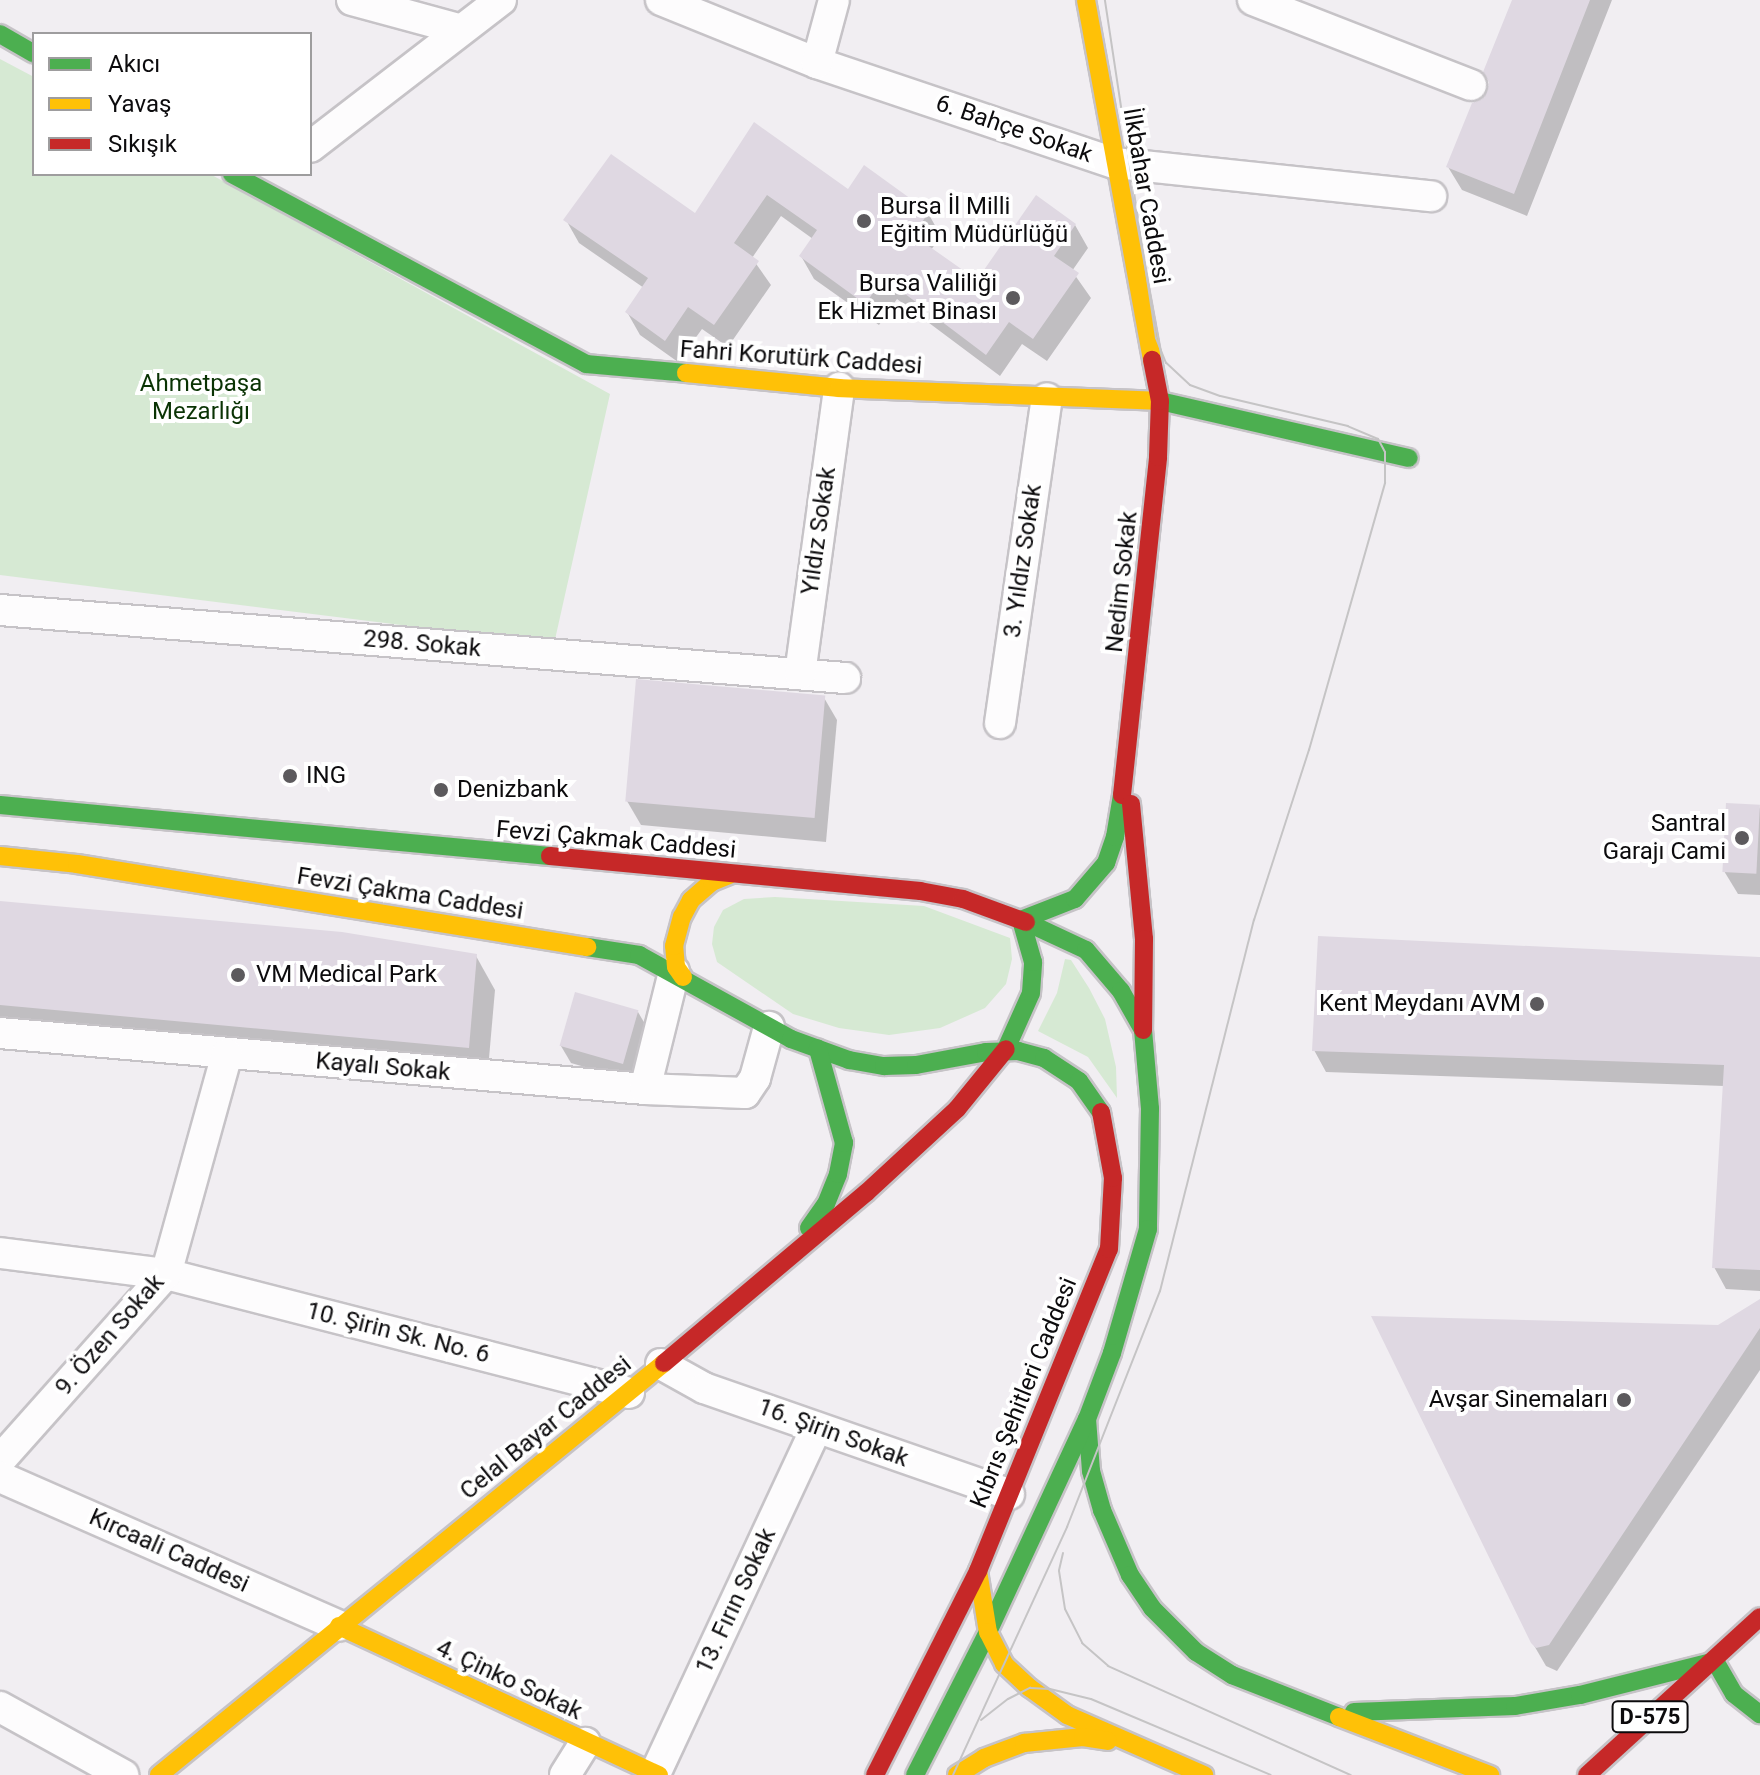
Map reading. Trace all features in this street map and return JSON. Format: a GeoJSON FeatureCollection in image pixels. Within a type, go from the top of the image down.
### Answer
{"type":"FeatureCollection","features":[{"type":"Feature","properties":{"kind":"main road","name":"İlkbahar Caddesi"},"geometry":{"type":"LineString","coordinates":[[1086,0],[1160,401]]}},
{"type":"Feature","properties":{"kind":"main road"},"geometry":{"type":"LineString","coordinates":[[0,34],[32,53]]}},
{"type":"Feature","properties":{"kind":"main road","name":"Fahri Korutürk Caddesi"},"geometry":{"type":"LineString","coordinates":[[255,179],[586,364],[839,388],[1160,401],[1409,458]]}},
{"type":"Feature","properties":{"kind":"main road","name":"Nedim Sokak"},"geometry":{"type":"LineString","coordinates":[[1126,768],[1158,457],[1160,401]]}},
{"type":"Feature","properties":{"kind":"main road"},"geometry":{"type":"LineString","coordinates":[[1021,920],[1075,899],[1106,863],[1115,837],[1126,768]]}},
{"type":"Feature","properties":{"kind":"main road"},"geometry":{"type":"LineString","coordinates":[[915,1775],[988,1632],[1087,1419],[1112,1353],[1148,1229],[1150,1109],[1143,1030],[1144,939],[1126,768]]}},
{"type":"Feature","properties":{"kind":"main road","name":"Fevzi Çakmak Caddesi"},"geometry":{"type":"LineString","coordinates":[[0,805],[920,891],[963,899],[1021,920],[1086,950],[1121,991],[1143,1030]]}},
{"type":"Feature","properties":{"kind":"main road","name":"Fevzi Çakma Caddesi"},"geometry":{"type":"LineString","coordinates":[[0,856],[93,867],[639,955],[780,1033]]}},
{"type":"Feature","properties":{"kind":"main road"},"geometry":{"type":"LineString","coordinates":[[678,975],[674,946],[682,917],[691,900],[712,882],[729,875]]}},
{"type":"Feature","properties":{"kind":"main road","name":"Celal Bayar Caddesi"},"geometry":{"type":"LineString","coordinates":[[159,1775],[629,1393],[866,1193],[957,1109],[1011,1052],[1031,993],[1033,962],[1021,920]]}},
{"type":"Feature","properties":{"kind":"main road"},"geometry":{"type":"LineString","coordinates":[[780,1033],[818,1049],[884,1066],[916,1065],[1011,1052]]}},
{"type":"Feature","properties":{"kind":"main road"},"geometry":{"type":"LineString","coordinates":[[787,1258],[826,1204],[838,1174],[844,1143],[818,1049]]}},
{"type":"Feature","properties":{"kind":"main road","name":"Kıbrıs Şehitleri Caddesi"},"geometry":{"type":"LineString","coordinates":[[875,1775],[978,1571],[1109,1249],[1113,1178],[1100,1110],[1079,1081],[1044,1058],[1011,1052]]}},
{"type":"Feature","properties":{"kind":"main road"},"geometry":{"type":"LineString","coordinates":[[1087,1419],[1091,1471],[1102,1510],[1130,1575],[1152,1608],[1196,1652],[1232,1675],[1490,1775]]}},
{"type":"Feature","properties":{"kind":"main road"},"geometry":{"type":"LineString","coordinates":[[978,1571],[988,1632],[1004,1664],[1030,1688],[1067,1715],[1130,1746],[1204,1775]]}},
{"type":"Feature","properties":{"kind":"main road","name":"D-575"},"geometry":{"type":"LineString","coordinates":[[1587,1775],[1760,1617]]}},
{"type":"Feature","properties":{"kind":"main road","name":"4. Çinko Sokak"},"geometry":{"type":"LineString","coordinates":[[339,1626],[657,1774]]}},
{"type":"Feature","properties":{"kind":"main road"},"geometry":{"type":"LineString","coordinates":[[1330,1712],[1435,1712],[1515,1706],[1580,1695],[1715,1661],[1734,1694],[1760,1714]]}},
{"type":"Feature","properties":{"kind":"main road"},"geometry":{"type":"LineString","coordinates":[[957,1775],[984,1758],[1024,1743],[1083,1737],[1130,1746]]}},
{"type":"Feature","properties":{"kind":"street"},"geometry":{"type":"LineString","coordinates":[[352,0],[459,29]]}},
{"type":"Feature","properties":{"kind":"street"},"geometry":{"type":"LineString","coordinates":[[312,145],[459,29],[501,0]]}},
{"type":"Feature","properties":{"kind":"street","name":"6. Bahçe Sokak"},"geometry":{"type":"LineString","coordinates":[[661,0],[817,63],[1115,163],[1431,196]]}},
{"type":"Feature","properties":{"kind":"street"},"geometry":{"type":"LineString","coordinates":[[817,63],[834,0]]}},
{"type":"Feature","properties":{"kind":"street"},"geometry":{"type":"LineString","coordinates":[[1253,0],[1471,85]]}},
{"type":"Feature","properties":{"kind":"street","name":"Yıldız Sokak"},"geometry":{"type":"LineString","coordinates":[[800,674],[839,388]]}},
{"type":"Feature","properties":{"kind":"street","name":"3. Yıldız Sokak"},"geometry":{"type":"LineString","coordinates":[[1000,723],[1047,398]]}},
{"type":"Feature","properties":{"kind":"street","name":"298. Sokak"},"geometry":{"type":"LineString","coordinates":[[0,610],[845,678]]}},
{"type":"Feature","properties":{"kind":"street"},"geometry":{"type":"LineString","coordinates":[[645,1089],[678,975]]}},
{"type":"Feature","properties":{"kind":"street","name":"Kayalı Sokak"},"geometry":{"type":"LineString","coordinates":[[0,1033],[645,1089],[745,1093],[780,1033]]}},
{"type":"Feature","properties":{"kind":"street","name":"9. Özen Sokak"},"geometry":{"type":"LineString","coordinates":[[0,1460],[166,1274],[227,1054]]}},
{"type":"Feature","properties":{"kind":"street","name":"10. Şirin Sk. No. 6"},"geometry":{"type":"LineString","coordinates":[[0,1253],[166,1274],[629,1393]]}},
{"type":"Feature","properties":{"kind":"street","name":"16. Şirin Sokak"},"geometry":{"type":"LineString","coordinates":[[661,1364],[704,1388],[1009,1494]]}},
{"type":"Feature","properties":{"kind":"street","name":"13. Fırın Sokak"},"geometry":{"type":"LineString","coordinates":[[657,1774],[816,1428]]}},
{"type":"Feature","properties":{"kind":"street","name":"Kırcaali Caddesi"},"geometry":{"type":"LineString","coordinates":[[0,1477],[339,1626]]}},
{"type":"Feature","properties":{"kind":"street"},"geometry":{"type":"LineString","coordinates":[[0,1707],[123,1775]]}},
{"type":"Feature","properties":{"kind":"street"},"geometry":{"type":"LineString","coordinates":[[565,1775],[585,1743]]}},
{"type":"Feature","properties":{"kind":"green space","name":"Ahmetpaşa Mezarlığı"},"geometry":{"type":"Polygon","coordinates":[[[0,59],[32,76],[32,176],[214,176],[610,394],[554,644],[0,575],[0,59]]]}},
{"type":"Feature","properties":{"kind":"green space"},"geometry":{"type":"Polygon","coordinates":[[[775,897],[924,906],[1010,938],[1012,959],[1006,984],[985,1008],[940,1028],[889,1035],[839,1028],[793,1014],[717,962],[712,944],[714,927],[723,910],[744,899],[775,897]]]}},
{"type":"Feature","properties":{"kind":"green space"},"geometry":{"type":"Polygon","coordinates":[[[1065,959],[1071,960],[1105,1019],[1116,1067],[1117,1098],[1088,1057],[1038,1031],[1057,993],[1065,959]]]}},
{"type":"Feature","properties":{"kind":"building"},"geometry":{"type":"Polygon","coordinates":[[[1512,0],[1590,0],[1514,194],[1446,167],[1472,103],[1482,99],[1487,92],[1489,82],[1483,72],[1512,0]]]}},
{"type":"Feature","properties":{"kind":"building"},"geometry":{"type":"Polygon","coordinates":[[[754,122],[848,189],[864,165],[929,212],[913,235],[977,280],[1036,195],[1076,224],[1054,256],[1079,273],[1033,339],[1009,322],[986,355],[884,278],[865,304],[799,256],[817,230],[767,195],[734,243],[759,261],[714,325],[688,307],[665,341],[625,312],[648,278],[563,220],[611,154],[695,213],[754,122]]]}},
{"type":"Feature","properties":{"kind":"building"},"geometry":{"type":"Polygon","coordinates":[[[636,679],[825,696],[815,818],[625,802],[636,679]]]}},
{"type":"Feature","properties":{"kind":"building","name":"Santral Garajı Cami"},"geometry":{"type":"Polygon","coordinates":[[[1726,803],[1760,805],[1756,874],[1722,872],[1726,803]]]}},
{"type":"Feature","properties":{"kind":"building","name":"VM Medical Park"},"geometry":{"type":"Polygon","coordinates":[[[0,901],[342,932],[477,954],[469,1048],[0,1005],[0,901]]]}},
{"type":"Feature","properties":{"kind":"building","name":"Kent Meydanı AVM"},"geometry":{"type":"Polygon","coordinates":[[[1318,936],[1760,957],[1760,1270],[1712,1268],[1724,1065],[1312,1051],[1318,936]]]}},
{"type":"Feature","properties":{"kind":"building"},"geometry":{"type":"Polygon","coordinates":[[[575,992],[638,1010],[623,1064],[560,1046],[575,992]]]}},
{"type":"Feature","properties":{"kind":"building"},"geometry":{"type":"Polygon","coordinates":[[[1760,1299],[1760,1328],[1549,1645],[1536,1648],[1371,1316],[1718,1325],[1760,1299]]]}},
{"type":"Feature","properties":{"kind":"tram line"},"geometry":{"type":"LineString","coordinates":[[953,1775],[1067,1527],[1160,1291],[1254,920],[1309,750],[1385,483],[1385,452],[1378,439],[1348,426],[1220,396],[1190,385],[1166,363],[1156,338],[1105,0]]}},
{"type":"Feature","properties":{"kind":"tram line"},"geometry":{"type":"LineString","coordinates":[[1063,1553],[1059,1571],[1065,1609],[1082,1643],[1108,1666],[1351,1775]]}},
{"type":"Feature","properties":{"kind":"tram line"},"geometry":{"type":"LineString","coordinates":[[981,1720],[1008,1699],[1030,1688],[1050,1689],[1091,1699],[1271,1775]]}},
{"type":"Feature","properties":{"kind":"traffic: fast"},"geometry":{"type":"LineString","coordinates":[[0,34],[32,53]]}},
{"type":"Feature","properties":{"kind":"traffic: fast"},"geometry":{"type":"LineString","coordinates":[[236,176],[586,364],[686,373]]}},
{"type":"Feature","properties":{"kind":"traffic: fast"},"geometry":{"type":"LineString","coordinates":[[1160,401],[1409,458]]}},
{"type":"Feature","properties":{"kind":"traffic: fast"},"geometry":{"type":"LineString","coordinates":[[1006,1049],[1031,993],[1033,962],[1021,920],[1075,899],[1106,863],[1115,837],[1122,795]]}},
{"type":"Feature","properties":{"kind":"traffic: fast"},"geometry":{"type":"LineString","coordinates":[[0,805],[550,856]]}},
{"type":"Feature","properties":{"kind":"traffic: fast"},"geometry":{"type":"LineString","coordinates":[[1026,922],[1086,950],[1121,991],[1143,1030],[1150,1109],[1148,1229],[1112,1353],[1087,1419]]}},
{"type":"Feature","properties":{"kind":"traffic: fast"},"geometry":{"type":"LineString","coordinates":[[587,947],[639,955],[791,1039],[849,1060],[884,1066],[916,1065],[986,1052],[1018,1051],[1044,1058],[1079,1081],[1101,1112]]}},
{"type":"Feature","properties":{"kind":"traffic: fast"},"geometry":{"type":"LineString","coordinates":[[809,1228],[826,1204],[838,1174],[844,1143],[818,1049]]}},
{"type":"Feature","properties":{"kind":"traffic: fast"},"geometry":{"type":"LineString","coordinates":[[915,1775],[988,1632],[1087,1419]]}},
{"type":"Feature","properties":{"kind":"traffic: fast"},"geometry":{"type":"LineString","coordinates":[[1087,1419],[1091,1471],[1102,1510],[1130,1575],[1152,1608],[1196,1652],[1232,1675],[1339,1717]]}},
{"type":"Feature","properties":{"kind":"traffic: fast"},"geometry":{"type":"LineString","coordinates":[[1715,1661],[1734,1694],[1760,1714]]}},
{"type":"Feature","properties":{"kind":"traffic: fast"},"geometry":{"type":"LineString","coordinates":[[1354,1712],[1515,1706],[1580,1695],[1715,1661]]}},
{"type":"Feature","properties":{"kind":"traffic: slow"},"geometry":{"type":"LineString","coordinates":[[1086,0],[1152,360]]}},
{"type":"Feature","properties":{"kind":"traffic: slow"},"geometry":{"type":"LineString","coordinates":[[686,373],[839,388],[1160,401]]}},
{"type":"Feature","properties":{"kind":"traffic: slow"},"geometry":{"type":"LineString","coordinates":[[0,856],[77,864],[587,947]]}},
{"type":"Feature","properties":{"kind":"traffic: slow"},"geometry":{"type":"LineString","coordinates":[[683,977],[676,967],[674,946],[682,917],[691,900],[712,882],[729,875]]}},
{"type":"Feature","properties":{"kind":"traffic: slow"},"geometry":{"type":"LineString","coordinates":[[159,1775],[664,1363]]}},
{"type":"Feature","properties":{"kind":"traffic: slow"},"geometry":{"type":"LineString","coordinates":[[978,1571],[988,1632],[1004,1664],[1030,1688],[1067,1715],[1204,1775]]}},
{"type":"Feature","properties":{"kind":"traffic: slow"},"geometry":{"type":"LineString","coordinates":[[339,1626],[659,1775]]}},
{"type":"Feature","properties":{"kind":"traffic: slow"},"geometry":{"type":"LineString","coordinates":[[1339,1717],[1490,1775]]}},
{"type":"Feature","properties":{"kind":"traffic: slow"},"geometry":{"type":"LineString","coordinates":[[957,1775],[984,1758],[1024,1743],[1083,1737],[1108,1741]]}},
{"type":"Feature","properties":{"kind":"traffic: jam"},"geometry":{"type":"LineString","coordinates":[[1122,795],[1158,457],[1160,401],[1152,360]]}},
{"type":"Feature","properties":{"kind":"traffic: jam"},"geometry":{"type":"LineString","coordinates":[[1131,804],[1144,939],[1143,1030]]}},
{"type":"Feature","properties":{"kind":"traffic: jam"},"geometry":{"type":"LineString","coordinates":[[550,856],[920,891],[963,899],[1026,922]]}},
{"type":"Feature","properties":{"kind":"traffic: jam"},"geometry":{"type":"LineString","coordinates":[[664,1363],[866,1193],[957,1109],[1006,1049]]}},
{"type":"Feature","properties":{"kind":"traffic: jam"},"geometry":{"type":"LineString","coordinates":[[978,1571],[1109,1249],[1113,1178],[1101,1112]]}},
{"type":"Feature","properties":{"kind":"traffic: jam"},"geometry":{"type":"LineString","coordinates":[[875,1775],[978,1571]]}},
{"type":"Feature","properties":{"kind":"traffic: jam"},"geometry":{"type":"LineString","coordinates":[[1587,1775],[1760,1617]]}},
{"type":"Feature","properties":{"kind":"place","name":"Bursa İl Milli Eğitim Müdürlüğü"},"geometry":{"type":"Point","coordinates":[864,221]}},
{"type":"Feature","properties":{"kind":"place","name":"Bursa Valiliği Ek Hizmet Binası"},"geometry":{"type":"Point","coordinates":[1013,298]}},
{"type":"Feature","properties":{"kind":"place","name":"ING"},"geometry":{"type":"Point","coordinates":[290,776]}},
{"type":"Feature","properties":{"kind":"place","name":"Denizbank"},"geometry":{"type":"Point","coordinates":[441,790]}},
{"type":"Feature","properties":{"kind":"place","name":"Santral Garajı Cami"},"geometry":{"type":"Point","coordinates":[1742,838]}},
{"type":"Feature","properties":{"kind":"place","name":"VM Medical Park"},"geometry":{"type":"Point","coordinates":[238,975]}},
{"type":"Feature","properties":{"kind":"place","name":"Kent Meydanı AVM"},"geometry":{"type":"Point","coordinates":[1537,1004]}},
{"type":"Feature","properties":{"kind":"place","name":"Avşar Sinemaları"},"geometry":{"type":"Point","coordinates":[1624,1400]}}]}
